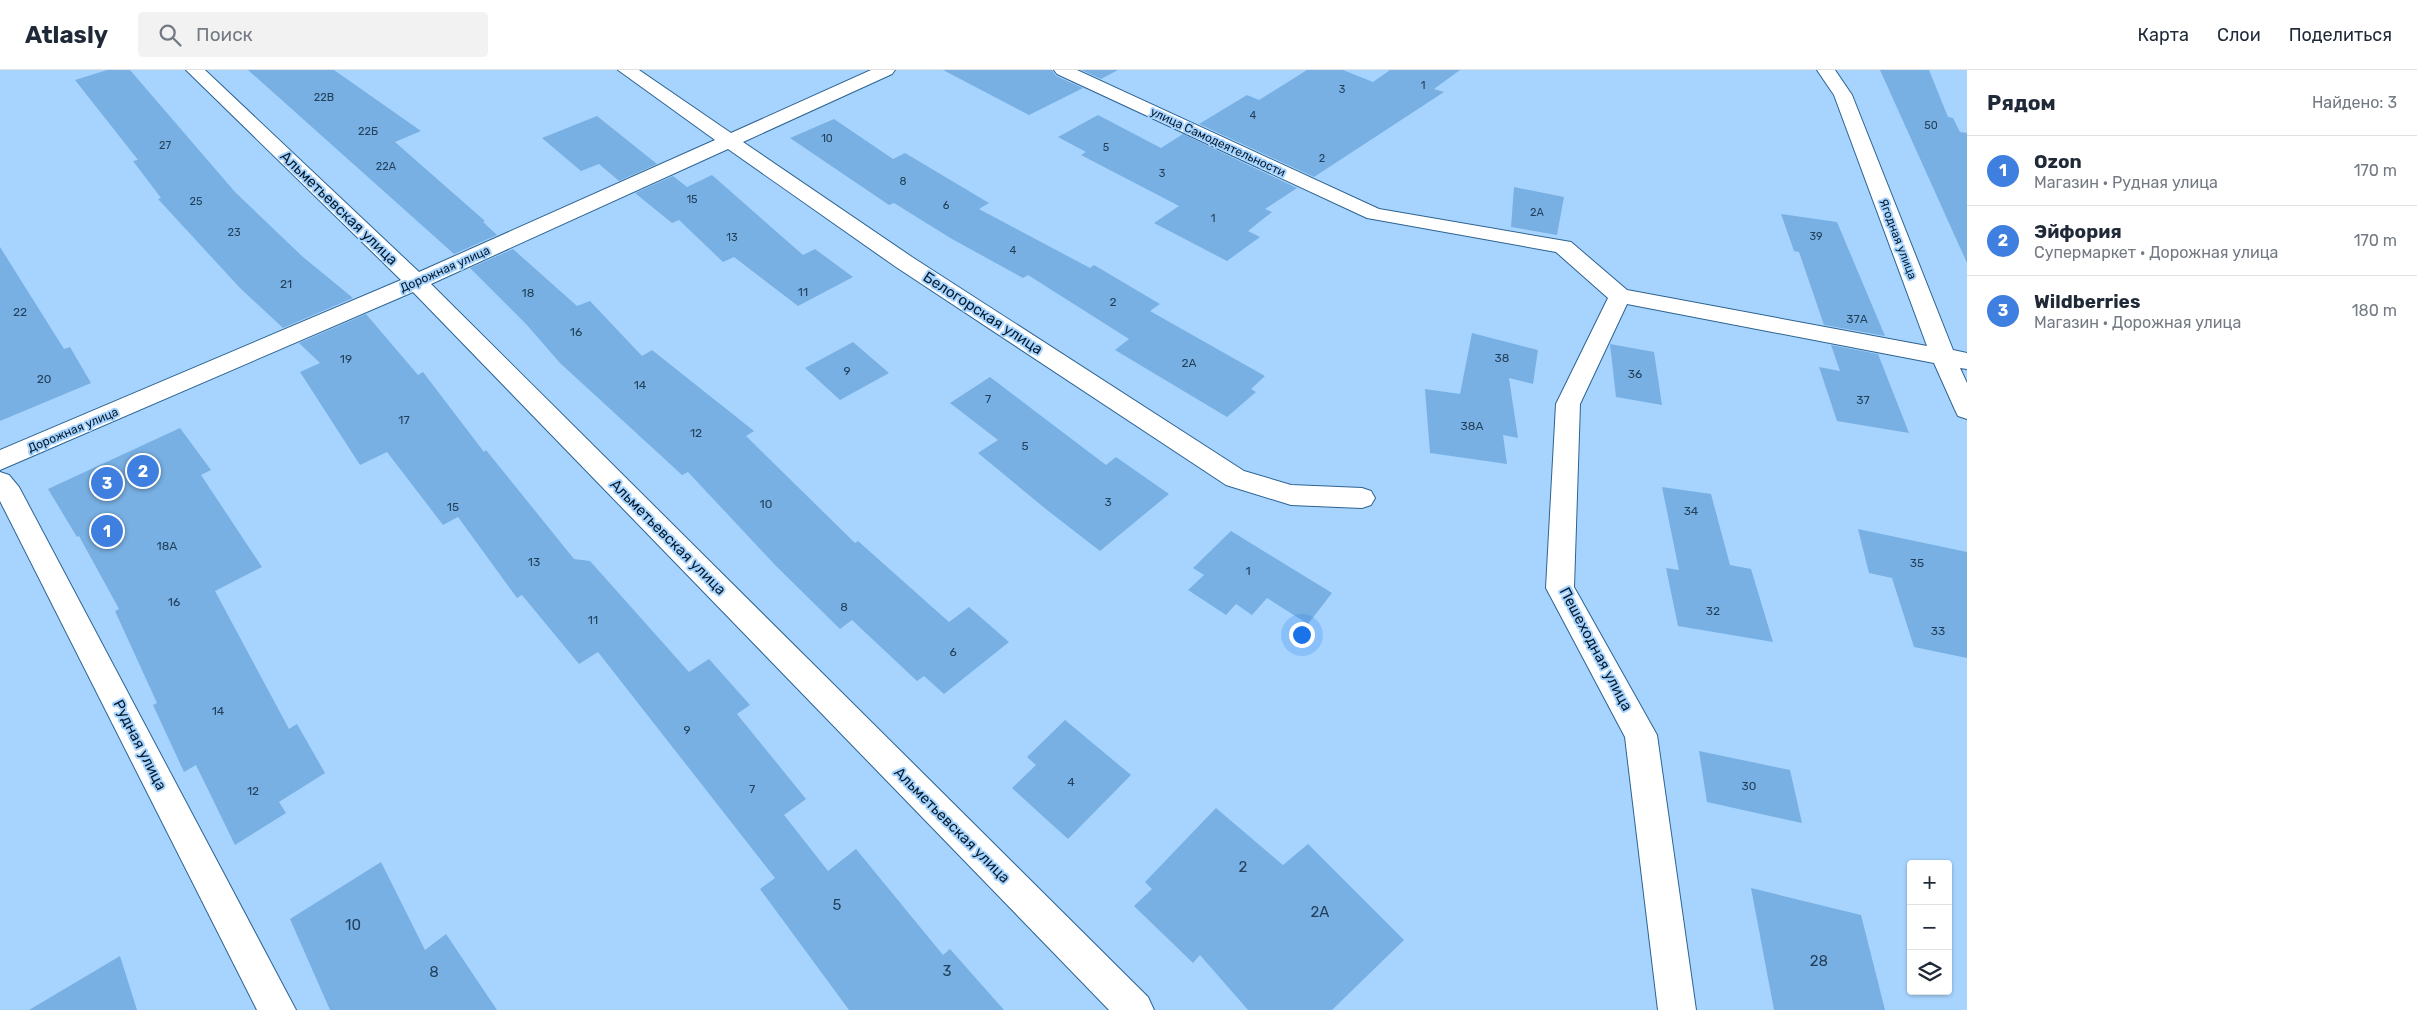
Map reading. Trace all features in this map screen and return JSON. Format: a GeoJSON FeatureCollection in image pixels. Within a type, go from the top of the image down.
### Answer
{"type":"FeatureCollection","features":[{"type":"Feature","properties":{"kind":"street","name":"Альметьевская улица"},"geometry":{"type":"LineString","coordinates":[[195,70],[416,282],[1135,1010]]}},
{"type":"Feature","properties":{"kind":"street","name":"Белогорская улица"},"geometry":{"type":"LineString","coordinates":[[627,70],[904,262],[1235,478],[1291,495],[1362,498]]}},
{"type":"Feature","properties":{"kind":"street","name":"Дорожная улица"},"geometry":{"type":"LineString","coordinates":[[0,461],[416,282],[886,70]]}},
{"type":"Feature","properties":{"kind":"street","name":"улица Самодеятельности"},"geometry":{"type":"LineString","coordinates":[[1063,70],[1374,214],[1563,247],[1620,296]]}},
{"type":"Feature","properties":{"kind":"street","name":"Ягодная улица"},"geometry":{"type":"LineString","coordinates":[[1826,70],[1843,95],[1943,356],[1967,410]]}},
{"type":"Feature","properties":{"kind":"street"},"geometry":{"type":"LineString","coordinates":[[1620,296],[1967,361]]}},
{"type":"Feature","properties":{"kind":"street","name":"Пешеходная улица"},"geometry":{"type":"LineString","coordinates":[[1620,296],[1568,404],[1560,588],[1641,735],[1677,1010]]}},
{"type":"Feature","properties":{"kind":"street","name":"Рудная улица"},"geometry":{"type":"LineString","coordinates":[[0,482],[6,487],[277,1010]]}},
{"type":"Feature","properties":{"kind":"building"},"geometry":{"type":"Polygon","coordinates":[[[107,70],[130,70],[235,192],[303,257],[353,298],[283,328],[240,288],[158,199],[161,198],[133,161],[138,160],[75,80],[107,70]]]}},
{"type":"Feature","properties":{"kind":"building"},"geometry":{"type":"Polygon","coordinates":[[[248,70],[334,70],[421,131],[395,142],[485,221],[483,222],[497,235],[454,254],[248,70]]]}},
{"type":"Feature","properties":{"kind":"building"},"geometry":{"type":"Polygon","coordinates":[[[943,70],[1052,70],[1056,76],[1083,88],[1029,115],[943,70]]]}},
{"type":"Feature","properties":{"kind":"building"},"geometry":{"type":"Polygon","coordinates":[[[1081,70],[1118,70],[1101,79],[1081,70]]]}},
{"type":"Feature","properties":{"kind":"building"},"geometry":{"type":"Polygon","coordinates":[[[1307,70],[1343,70],[1373,82],[1390,70],[1460,70],[1434,89],[1444,92],[1314,177],[1199,124],[1247,95],[1259,100],[1307,70]]]}},
{"type":"Feature","properties":{"kind":"building"},"geometry":{"type":"Polygon","coordinates":[[[1880,70],[1929,70],[1948,117],[1953,118],[1960,132],[1967,133],[1967,263],[1880,70]]]}},
{"type":"Feature","properties":{"kind":"building"},"geometry":{"type":"Polygon","coordinates":[[[1098,115],[1161,148],[1183,134],[1297,188],[1265,209],[1272,212],[1248,231],[1260,237],[1227,261],[1154,223],[1179,206],[1081,155],[1086,152],[1058,137],[1098,115]]]}},
{"type":"Feature","properties":{"kind":"building"},"geometry":{"type":"Polygon","coordinates":[[[597,116],[657,164],[619,181],[599,164],[581,171],[542,138],[597,116]]]}},
{"type":"Feature","properties":{"kind":"building"},"geometry":{"type":"Polygon","coordinates":[[[834,119],[893,159],[905,153],[989,203],[979,209],[1090,268],[1094,265],[1160,304],[1150,311],[1265,376],[1251,389],[1256,392],[1227,417],[1115,350],[1129,339],[1028,275],[1023,278],[952,239],[894,203],[889,205],[790,138],[834,119]]]}},
{"type":"Feature","properties":{"kind":"building"},"geometry":{"type":"Polygon","coordinates":[[[712,175],[803,255],[815,249],[853,277],[798,306],[734,257],[723,262],[679,220],[672,223],[635,193],[673,176],[687,187],[712,175]]]}},
{"type":"Feature","properties":{"kind":"building"},"geometry":{"type":"Polygon","coordinates":[[[1514,187],[1564,197],[1557,235],[1511,227],[1514,187]]]}},
{"type":"Feature","properties":{"kind":"building"},"geometry":{"type":"Polygon","coordinates":[[[1781,214],[1837,222],[1885,336],[1824,325],[1799,252],[1794,251],[1781,214]]]}},
{"type":"Feature","properties":{"kind":"building"},"geometry":{"type":"Polygon","coordinates":[[[0,247],[64,349],[70,347],[91,383],[0,421],[0,247]]]}},
{"type":"Feature","properties":{"kind":"building"},"geometry":{"type":"Polygon","coordinates":[[[513,249],[577,306],[590,301],[642,356],[652,350],[754,431],[746,436],[855,543],[858,541],[949,622],[969,607],[1009,642],[944,694],[924,676],[917,681],[852,620],[840,629],[776,566],[688,472],[682,475],[560,363],[526,324],[470,268],[513,249]]]}},
{"type":"Feature","properties":{"kind":"building"},"geometry":{"type":"Polygon","coordinates":[[[366,314],[418,375],[423,372],[484,452],[486,450],[574,559],[590,561],[689,672],[709,659],[750,705],[737,714],[806,799],[784,815],[828,871],[856,849],[943,955],[950,949],[1004,1010],[849,1010],[760,889],[775,878],[598,652],[579,664],[522,595],[517,598],[458,517],[443,525],[387,452],[360,465],[300,372],[320,363],[299,343],[366,314]]]}},
{"type":"Feature","properties":{"kind":"building"},"geometry":{"type":"Polygon","coordinates":[[[1472,333],[1538,350],[1533,384],[1509,378],[1518,438],[1503,435],[1507,464],[1430,453],[1425,389],[1460,394],[1472,333]]]}},
{"type":"Feature","properties":{"kind":"building"},"geometry":{"type":"Polygon","coordinates":[[[853,342],[889,373],[840,400],[805,368],[853,342]]]}},
{"type":"Feature","properties":{"kind":"building"},"geometry":{"type":"Polygon","coordinates":[[[1610,344],[1654,352],[1662,405],[1616,397],[1610,344]]]}},
{"type":"Feature","properties":{"kind":"building"},"geometry":{"type":"Polygon","coordinates":[[[1831,345],[1878,354],[1909,433],[1837,421],[1819,367],[1840,371],[1831,345]]]}},
{"type":"Feature","properties":{"kind":"building"},"geometry":{"type":"Polygon","coordinates":[[[990,377],[1106,465],[1116,457],[1169,494],[1100,551],[978,453],[998,440],[950,403],[990,377]]]}},
{"type":"Feature","properties":{"kind":"building"},"geometry":{"type":"Polygon","coordinates":[[[180,428],[211,470],[201,475],[262,567],[215,591],[289,729],[297,724],[325,773],[279,802],[286,813],[235,845],[196,765],[184,772],[153,705],[157,703],[115,611],[119,609],[79,536],[77,537],[48,489],[180,428]]]}},
{"type":"Feature","properties":{"kind":"building"},"geometry":{"type":"Polygon","coordinates":[[[1662,487],[1711,494],[1730,565],[1751,569],[1773,642],[1678,626],[1666,568],[1679,570],[1662,487]]]}},
{"type":"Feature","properties":{"kind":"building"},"geometry":{"type":"Polygon","coordinates":[[[1858,529],[1967,552],[1967,658],[1914,647],[1892,578],[1869,573],[1858,529]]]}},
{"type":"Feature","properties":{"kind":"building"},"geometry":{"type":"Polygon","coordinates":[[[1231,531],[1332,593],[1308,624],[1267,598],[1252,615],[1236,604],[1226,615],[1188,590],[1204,575],[1193,568],[1231,531]]]}},
{"type":"Feature","properties":{"kind":"building"},"geometry":{"type":"Polygon","coordinates":[[[1065,720],[1131,775],[1068,839],[1012,788],[1036,765],[1027,757],[1065,720]]]}},
{"type":"Feature","properties":{"kind":"building"},"geometry":{"type":"Polygon","coordinates":[[[1699,751],[1790,770],[1802,823],[1707,802],[1699,751]]]}},
{"type":"Feature","properties":{"kind":"building"},"geometry":{"type":"Polygon","coordinates":[[[1216,808],[1283,865],[1308,844],[1404,940],[1332,1010],[1248,1010],[1200,955],[1193,963],[1134,906],[1152,889],[1145,882],[1216,808]]]}},
{"type":"Feature","properties":{"kind":"building"},"geometry":{"type":"Polygon","coordinates":[[[381,862],[425,950],[446,934],[497,1010],[330,1010],[290,919],[381,862]]]}},
{"type":"Feature","properties":{"kind":"building"},"geometry":{"type":"Polygon","coordinates":[[[1751,888],[1861,915],[1885,1010],[1774,1010],[1751,888]]]}},
{"type":"Feature","properties":{"kind":"building"},"geometry":{"type":"Polygon","coordinates":[[[120,956],[137,1010],[29,1010],[120,956]]]}},
{"type":"Feature","properties":{"kind":"place","name":"Эйфория"},"geometry":{"type":"Point","coordinates":[143,471]}},
{"type":"Feature","properties":{"kind":"place","name":"Wildberries"},"geometry":{"type":"Point","coordinates":[107,483]}},
{"type":"Feature","properties":{"kind":"place","name":"Ozon"},"geometry":{"type":"Point","coordinates":[107,531]}}]}
